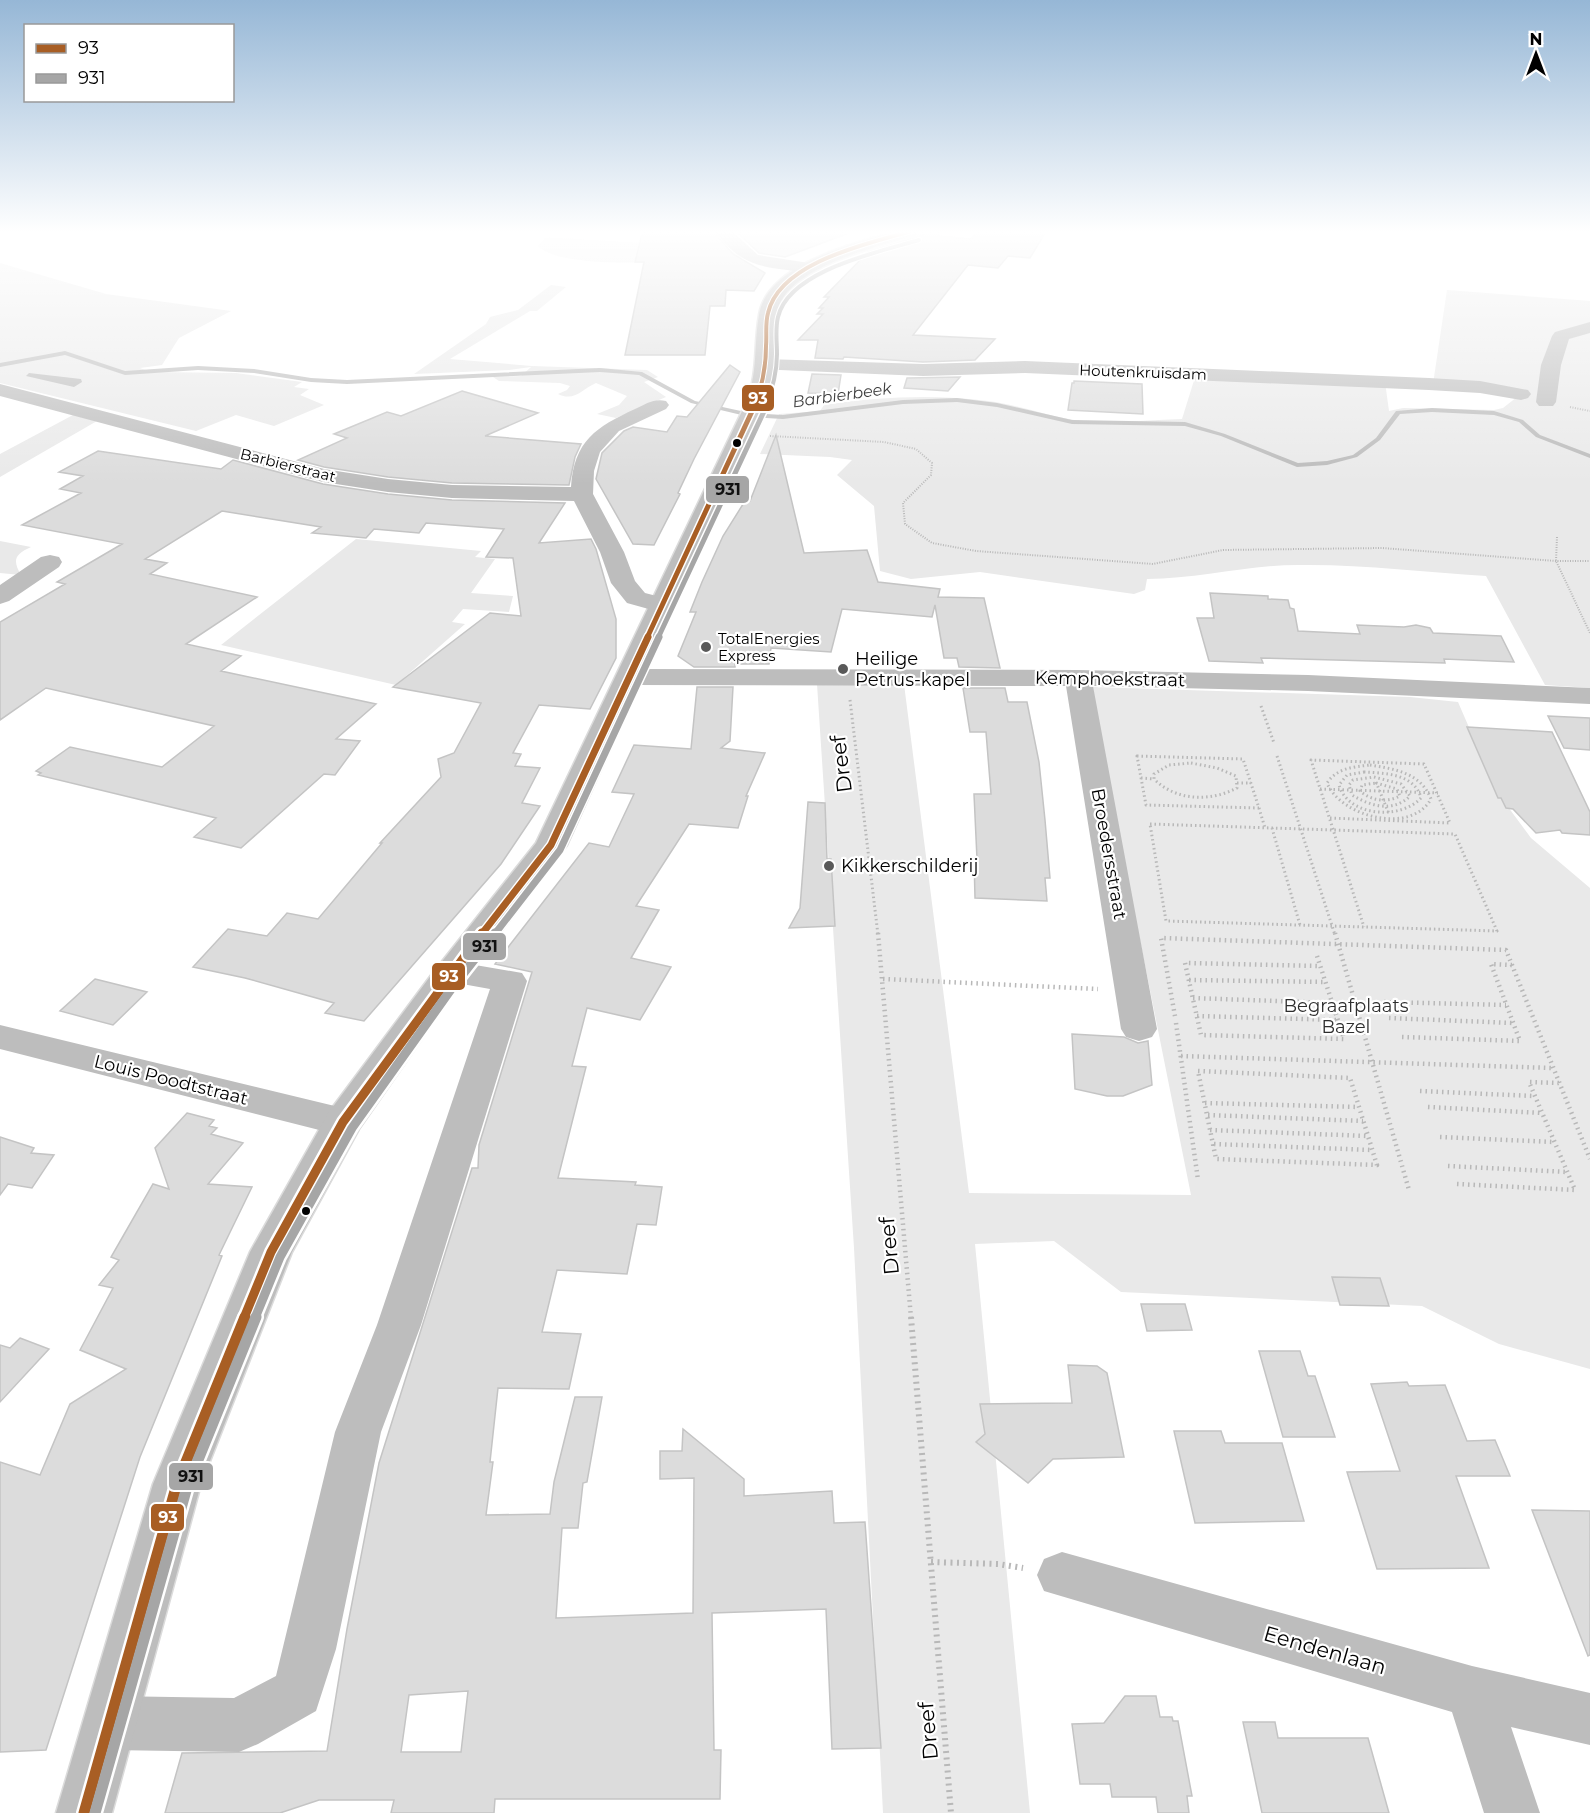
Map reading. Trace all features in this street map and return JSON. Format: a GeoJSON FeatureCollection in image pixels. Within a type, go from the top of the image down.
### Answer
{"type":"FeatureCollection","features":[{"type":"Feature","properties":{"kind":"street"},"geometry":{"type":"LineString","coordinates":[[84,1813],[177,1484],[271,1252],[343,1122],[452,972],[551,845],[749,420],[764,378],[768,315]]}},
{"type":"Feature","properties":{"kind":"street"},"geometry":{"type":"LineString","coordinates":[[1546,402],[1551,365],[1561,336],[1590,327]]}},
{"type":"Feature","properties":{"kind":"street","name":"Houtenkruisdam"},"geometry":{"type":"LineString","coordinates":[[765,365],[923,370],[1025,367],[1429,384],[1506,390],[1521,394]]}},
{"type":"Feature","properties":{"kind":"street","name":"Barbierstraat"},"geometry":{"type":"LineString","coordinates":[[0,390],[323,475],[375,485],[523,496],[582,494]]}},
{"type":"Feature","properties":{"kind":"street"},"geometry":{"type":"LineString","coordinates":[[659,405],[612,428],[590,450],[583,471],[582,494],[612,552],[623,583],[636,598],[663,605]]}},
{"type":"Feature","properties":{"kind":"street"},"geometry":{"type":"LineString","coordinates":[[0,596],[50,562]]}},
{"type":"Feature","properties":{"kind":"street","name":"Kemphoekstraat"},"geometry":{"type":"LineString","coordinates":[[630,677],[1078,678],[1254,682],[1590,696]]}},
{"type":"Feature","properties":{"kind":"street","name":"Broedersstraat"},"geometry":{"type":"LineString","coordinates":[[1078,678],[1139,1029]]}},
{"type":"Feature","properties":{"kind":"street"},"geometry":{"type":"LineString","coordinates":[[110,1723],[239,1725],[297,1693],[310,1649],[358,1432],[399,1325],[510,981],[452,972]]}},
{"type":"Feature","properties":{"kind":"street","name":"Louis Poodtstraat"},"geometry":{"type":"LineString","coordinates":[[0,1037],[343,1122]]}},
{"type":"Feature","properties":{"kind":"street","name":"Eendenlaan"},"geometry":{"type":"LineString","coordinates":[[1062,1575],[1472,1692],[1590,1719]]}},
{"type":"Feature","properties":{"kind":"street"},"geometry":{"type":"LineString","coordinates":[[1472,1692],[1512,1813]]}},
{"type":"Feature","properties":{"kind":"path"},"geometry":{"type":"LineString","coordinates":[[749,420],[916,449],[932,463],[931,476],[903,503],[905,524],[932,543],[976,551],[1153,564],[1223,550],[1382,548],[1556,561],[1590,561]]}},
{"type":"Feature","properties":{"kind":"path"},"geometry":{"type":"LineString","coordinates":[[1557,537],[1556,561],[1590,633]]}},
{"type":"Feature","properties":{"kind":"path","name":"Dreef"},"geometry":{"type":"LineString","coordinates":[[847,678],[884,979],[951,1813]]}},
{"type":"Feature","properties":{"kind":"path"},"geometry":{"type":"LineString","coordinates":[[1254,682],[1274,743]]}},
{"type":"Feature","properties":{"kind":"path"},"geometry":{"type":"LineString","coordinates":[[1259,808],[1146,805],[1137,756],[1190,760],[1243,759],[1259,808],[1265,828]]}},
{"type":"Feature","properties":{"kind":"path"},"geometry":{"type":"LineString","coordinates":[[1277,756],[1338,943],[1410,1190]]}},
{"type":"Feature","properties":{"kind":"path"},"geometry":{"type":"LineString","coordinates":[[1190,760],[1236,776],[1237,788],[1218,796],[1185,796],[1168,791],[1158,785],[1154,779],[1155,774],[1169,765],[1190,760]]}},
{"type":"Feature","properties":{"kind":"path"},"geometry":{"type":"LineString","coordinates":[[1330,818],[1390,817],[1406,817],[1420,813],[1431,799],[1430,793],[1416,778],[1400,771],[1369,764],[1344,768],[1330,777],[1327,783],[1330,795],[1346,806],[1375,816],[1390,817],[1450,823],[1424,764],[1369,764],[1311,760],[1364,927]]}},
{"type":"Feature","properties":{"kind":"path"},"geometry":{"type":"LineString","coordinates":[[1369,764],[1390,817]]}},
{"type":"Feature","properties":{"kind":"path"},"geometry":{"type":"LineString","coordinates":[[1373,774],[1394,780],[1408,789],[1410,793],[1402,804],[1386,807],[1367,803],[1352,795],[1349,784],[1353,780],[1373,774]]}},
{"type":"Feature","properties":{"kind":"path"},"geometry":{"type":"LineString","coordinates":[[1347,775],[1395,775],[1414,784],[1421,793],[1421,798],[1413,807],[1390,817],[1354,804],[1342,795],[1340,790],[1342,779],[1347,775]]}},
{"type":"Feature","properties":{"kind":"path"},"geometry":{"type":"LineString","coordinates":[[1141,778],[1154,779]]}},
{"type":"Feature","properties":{"kind":"path"},"geometry":{"type":"LineString","coordinates":[[1237,783],[1251,783]]}},
{"type":"Feature","properties":{"kind":"path"},"geometry":{"type":"LineString","coordinates":[[1360,791],[1362,784],[1376,783],[1392,786],[1400,792]]}},
{"type":"Feature","properties":{"kind":"path"},"geometry":{"type":"LineString","coordinates":[[1320,789],[1438,794]]}},
{"type":"Feature","properties":{"kind":"path"},"geometry":{"type":"LineString","coordinates":[[1360,791],[1367,797],[1384,800],[1396,798],[1400,792]]}},
{"type":"Feature","properties":{"kind":"path"},"geometry":{"type":"LineString","coordinates":[[1200,797],[1202,806]]}},
{"type":"Feature","properties":{"kind":"path"},"geometry":{"type":"LineString","coordinates":[[1150,824],[1299,829],[1455,834],[1497,931],[1166,921],[1150,824]]}},
{"type":"Feature","properties":{"kind":"path"},"geometry":{"type":"LineString","coordinates":[[1272,828],[1300,925]]}},
{"type":"Feature","properties":{"kind":"path"},"geometry":{"type":"LineString","coordinates":[[1198,1180],[1181,1056],[1161,938],[1506,950],[1590,1159]]}},
{"type":"Feature","properties":{"kind":"path"},"geometry":{"type":"LineString","coordinates":[[1317,956],[1344,1039],[1201,1035],[1185,963],[1320,966]]}},
{"type":"Feature","properties":{"kind":"path"},"geometry":{"type":"LineString","coordinates":[[1402,1037],[1521,1041],[1491,964],[1512,965]]}},
{"type":"Feature","properties":{"kind":"path"},"geometry":{"type":"LineString","coordinates":[[884,979],[1134,991]]}},
{"type":"Feature","properties":{"kind":"path"},"geometry":{"type":"LineString","coordinates":[[1189,980],[1326,982]]}},
{"type":"Feature","properties":{"kind":"path"},"geometry":{"type":"LineString","coordinates":[[1193,998],[1332,1003]]}},
{"type":"Feature","properties":{"kind":"path"},"geometry":{"type":"LineString","coordinates":[[1384,1002],[1507,1005]]}},
{"type":"Feature","properties":{"kind":"path"},"geometry":{"type":"LineString","coordinates":[[1197,1016],[1338,1020]]}},
{"type":"Feature","properties":{"kind":"path"},"geometry":{"type":"LineString","coordinates":[[1389,1018],[1513,1023]]}},
{"type":"Feature","properties":{"kind":"path"},"geometry":{"type":"LineString","coordinates":[[1181,1056],[1553,1068]]}},
{"type":"Feature","properties":{"kind":"path"},"geometry":{"type":"LineString","coordinates":[[1198,1071],[1350,1078],[1377,1166],[1216,1159],[1205,1103],[1198,1071]]}},
{"type":"Feature","properties":{"kind":"path"},"geometry":{"type":"LineString","coordinates":[[1457,1184],[1575,1190],[1529,1082],[1559,1083]]}},
{"type":"Feature","properties":{"kind":"path"},"geometry":{"type":"LineString","coordinates":[[1420,1091],[1534,1096]]}},
{"type":"Feature","properties":{"kind":"path"},"geometry":{"type":"LineString","coordinates":[[1205,1103],[1359,1107]]}},
{"type":"Feature","properties":{"kind":"path"},"geometry":{"type":"LineString","coordinates":[[1428,1107],[1542,1113]]}},
{"type":"Feature","properties":{"kind":"path"},"geometry":{"type":"LineString","coordinates":[[1208,1115],[1363,1121]]}},
{"type":"Feature","properties":{"kind":"path"},"geometry":{"type":"LineString","coordinates":[[1210,1130],[1368,1136]]}},
{"type":"Feature","properties":{"kind":"path"},"geometry":{"type":"LineString","coordinates":[[1440,1137],[1554,1142]]}},
{"type":"Feature","properties":{"kind":"path"},"geometry":{"type":"LineString","coordinates":[[1213,1144],[1372,1150]]}},
{"type":"Feature","properties":{"kind":"path"},"geometry":{"type":"LineString","coordinates":[[1448,1166],[1567,1172]]}},
{"type":"Feature","properties":{"kind":"path"},"geometry":{"type":"LineString","coordinates":[[931,1562],[998,1564],[1062,1575]]}},
{"type":"Feature","properties":{"kind":"green space"},"geometry":{"type":"Polygon","coordinates":[[[0,315],[224,315],[179,338],[162,365],[140,368],[151,372],[236,373],[302,382],[294,387],[309,389],[300,395],[324,405],[274,426],[236,415],[196,431],[0,383],[0,315]]]}},
{"type":"Feature","properties":{"kind":"green space"},"geometry":{"type":"Polygon","coordinates":[[[524,315],[450,359],[532,366],[647,370],[658,377],[644,382],[666,397],[616,418],[597,414],[619,405],[627,396],[596,383],[569,397],[558,394],[570,386],[560,383],[499,381],[493,377],[521,376],[531,367],[414,374],[486,324],[490,317],[524,315]]]}},
{"type":"Feature","properties":{"kind":"green space"},"geometry":{"type":"Polygon","coordinates":[[[1443,315],[1590,315],[1590,688],[1545,685],[1486,576],[1345,566],[1279,566],[1147,579],[1145,590],[1134,594],[980,572],[911,579],[880,571],[874,506],[837,475],[852,460],[760,454],[779,414],[820,411],[824,405],[865,400],[906,397],[967,399],[1000,403],[1069,419],[1094,422],[1182,419],[1196,374],[1385,382],[1389,411],[1403,408],[1494,410],[1503,408],[1517,397],[1433,384],[1443,315]]]}},
{"type":"Feature","properties":{"kind":"green space"},"geometry":{"type":"Polygon","coordinates":[[[73,415],[97,421],[0,477],[0,454],[73,415]]]}},
{"type":"Feature","properties":{"kind":"green space"},"geometry":{"type":"Polygon","coordinates":[[[356,539],[481,551],[475,557],[495,559],[471,593],[513,596],[509,612],[463,609],[452,622],[465,624],[396,685],[221,645],[356,539]]]}},
{"type":"Feature","properties":{"kind":"green space"},"geometry":{"type":"Polygon","coordinates":[[[0,541],[31,547],[18,555],[16,561],[21,575],[0,573],[0,541]]]}},
{"type":"Feature","properties":{"kind":"green space","name":"Begraafplaats Bazel"},"geometry":{"type":"Polygon","coordinates":[[[817,684],[904,684],[969,1193],[1191,1195],[1100,740],[1093,687],[1410,697],[1458,702],[1497,792],[1531,838],[1590,888],[1590,1369],[1499,1344],[1422,1306],[1121,1292],[1054,1241],[975,1244],[1030,1813],[883,1813],[854,1248],[817,684]]]}},
{"type":"Feature","properties":{"kind":"shaded area"},"geometry":{"type":"Polygon","coordinates":[[[29,373],[81,379],[82,382],[74,387],[26,376],[29,373]]]}},
{"type":"Feature","properties":{"kind":"building"},"geometry":{"type":"Polygon","coordinates":[[[633,315],[709,315],[705,355],[625,355],[633,315]]]}},
{"type":"Feature","properties":{"kind":"building"},"geometry":{"type":"Polygon","coordinates":[[[822,315],[929,315],[913,335],[995,339],[975,360],[923,362],[844,357],[843,359],[815,358],[818,340],[798,340],[822,315]]]}},
{"type":"Feature","properties":{"kind":"building"},"geometry":{"type":"Polygon","coordinates":[[[730,365],[740,372],[694,459],[678,493],[680,494],[654,545],[633,544],[596,479],[602,453],[624,431],[633,427],[667,432],[677,416],[687,417],[730,365]]]}},
{"type":"Feature","properties":{"kind":"building"},"geometry":{"type":"Polygon","coordinates":[[[812,374],[841,375],[838,394],[808,393],[812,374]]]}},
{"type":"Feature","properties":{"kind":"building"},"geometry":{"type":"Polygon","coordinates":[[[960,377],[948,391],[904,388],[907,378],[960,377]]]}},
{"type":"Feature","properties":{"kind":"building"},"geometry":{"type":"Polygon","coordinates":[[[1074,381],[1142,384],[1143,414],[1068,410],[1074,381]]]}},
{"type":"Feature","properties":{"kind":"building"},"geometry":{"type":"Polygon","coordinates":[[[462,391],[538,413],[485,436],[581,444],[575,457],[569,485],[452,483],[388,477],[324,467],[298,460],[347,438],[334,434],[387,412],[401,416],[462,391]]]}},
{"type":"Feature","properties":{"kind":"building"},"geometry":{"type":"Polygon","coordinates":[[[776,435],[804,553],[867,550],[878,582],[940,589],[938,597],[984,598],[1000,668],[959,667],[957,658],[944,658],[935,605],[932,617],[842,609],[831,652],[771,648],[769,664],[735,664],[735,667],[694,667],[678,656],[696,612],[690,612],[702,582],[723,536],[745,501],[750,501],[776,435]]]}},
{"type":"Feature","properties":{"kind":"building"},"geometry":{"type":"Polygon","coordinates":[[[98,451],[221,469],[233,460],[323,484],[388,494],[452,500],[565,503],[539,543],[591,539],[596,549],[616,619],[616,658],[590,709],[539,705],[513,753],[521,754],[515,766],[540,768],[522,803],[540,806],[501,864],[364,1021],[325,1013],[334,1003],[245,978],[193,967],[228,929],[267,936],[287,913],[318,919],[382,843],[380,843],[441,777],[438,759],[454,753],[481,703],[393,687],[490,613],[521,616],[513,558],[486,557],[504,529],[426,523],[419,533],[374,529],[366,538],[312,533],[321,527],[222,511],[145,559],[167,563],[150,574],[257,597],[186,644],[241,656],[221,671],[376,704],[336,739],[360,741],[335,775],[324,774],[241,848],[194,837],[216,818],[38,775],[41,773],[36,771],[70,747],[162,767],[214,726],[46,688],[0,720],[0,622],[65,584],[57,582],[122,544],[22,525],[81,493],[60,489],[83,476],[59,472],[98,451]]]}},
{"type":"Feature","properties":{"kind":"building"},"geometry":{"type":"Polygon","coordinates":[[[1210,593],[1268,596],[1268,599],[1288,600],[1290,608],[1294,609],[1298,631],[1360,634],[1357,625],[1404,627],[1416,625],[1430,628],[1433,633],[1501,636],[1514,662],[1444,659],[1445,663],[1261,658],[1263,663],[1209,661],[1197,618],[1214,618],[1210,593]]]}},
{"type":"Feature","properties":{"kind":"building"},"geometry":{"type":"Polygon","coordinates":[[[697,687],[733,687],[730,741],[721,748],[765,753],[746,796],[748,796],[738,828],[689,824],[636,906],[659,910],[631,958],[671,967],[640,1020],[587,1008],[572,1066],[586,1067],[558,1178],[636,1182],[635,1185],[662,1187],[656,1225],[637,1224],[627,1274],[557,1270],[542,1332],[581,1334],[569,1389],[498,1388],[490,1462],[493,1462],[486,1515],[550,1514],[554,1482],[575,1397],[602,1397],[587,1482],[583,1483],[578,1528],[562,1528],[556,1618],[693,1613],[694,1478],[660,1479],[660,1451],[682,1451],[683,1429],[744,1479],[744,1496],[832,1491],[834,1523],[865,1522],[881,1748],[832,1749],[826,1609],[712,1613],[714,1750],[721,1750],[720,1799],[495,1799],[494,1813],[391,1813],[394,1800],[319,1800],[280,1813],[165,1813],[182,1753],[327,1751],[347,1629],[379,1463],[472,1168],[478,1168],[479,1145],[532,972],[495,964],[589,843],[609,847],[634,794],[612,792],[634,745],[691,749],[697,687]],[[468,1691],[409,1695],[401,1752],[461,1752],[468,1691]]]}},
{"type":"Feature","properties":{"kind":"building"},"geometry":{"type":"Polygon","coordinates":[[[963,688],[1005,688],[1008,702],[1027,702],[1039,762],[1045,820],[1050,878],[1045,878],[1047,901],[975,898],[974,859],[977,859],[974,794],[991,794],[986,732],[970,732],[963,688]]]}},
{"type":"Feature","properties":{"kind":"building"},"geometry":{"type":"Polygon","coordinates":[[[1548,716],[1590,718],[1590,750],[1564,748],[1548,716]]]}},
{"type":"Feature","properties":{"kind":"building"},"geometry":{"type":"Polygon","coordinates":[[[1467,727],[1552,732],[1590,812],[1590,835],[1562,833],[1560,830],[1536,833],[1513,809],[1506,808],[1501,798],[1498,798],[1467,727]]]}},
{"type":"Feature","properties":{"kind":"building"},"geometry":{"type":"Polygon","coordinates":[[[808,802],[825,803],[827,859],[831,859],[835,926],[789,928],[800,908],[808,802]]]}},
{"type":"Feature","properties":{"kind":"building"},"geometry":{"type":"Polygon","coordinates":[[[95,979],[147,992],[113,1025],[60,1011],[95,979]]]}},
{"type":"Feature","properties":{"kind":"building"},"geometry":{"type":"Polygon","coordinates":[[[1072,1034],[1124,1037],[1138,1043],[1148,1041],[1152,1085],[1123,1096],[1107,1096],[1075,1089],[1072,1034]]]}},
{"type":"Feature","properties":{"kind":"building"},"geometry":{"type":"Polygon","coordinates":[[[187,1113],[214,1120],[209,1126],[217,1128],[211,1134],[243,1143],[208,1184],[252,1187],[219,1255],[222,1256],[140,1457],[46,1750],[0,1752],[0,1462],[40,1475],[70,1404],[126,1369],[80,1350],[113,1288],[99,1285],[119,1260],[111,1257],[153,1184],[169,1189],[155,1148],[187,1113]]]}},
{"type":"Feature","properties":{"kind":"building"},"geometry":{"type":"Polygon","coordinates":[[[0,1137],[34,1148],[31,1153],[54,1155],[32,1188],[8,1184],[0,1195],[0,1137]]]}},
{"type":"Feature","properties":{"kind":"building"},"geometry":{"type":"Polygon","coordinates":[[[1332,1277],[1380,1278],[1389,1306],[1340,1305],[1332,1277]]]}},
{"type":"Feature","properties":{"kind":"building"},"geometry":{"type":"Polygon","coordinates":[[[1141,1304],[1185,1304],[1192,1330],[1147,1331],[1141,1304]]]}},
{"type":"Feature","properties":{"kind":"building"},"geometry":{"type":"Polygon","coordinates":[[[20,1338],[49,1349],[0,1402],[0,1345],[10,1348],[20,1338]]]}},
{"type":"Feature","properties":{"kind":"building"},"geometry":{"type":"Polygon","coordinates":[[[1259,1351],[1300,1351],[1308,1376],[1315,1376],[1335,1437],[1283,1437],[1259,1351]]]}},
{"type":"Feature","properties":{"kind":"building"},"geometry":{"type":"Polygon","coordinates":[[[1068,1365],[1097,1366],[1107,1373],[1124,1457],[1053,1459],[1028,1483],[976,1442],[985,1434],[980,1404],[1072,1403],[1068,1365]]]}},
{"type":"Feature","properties":{"kind":"building"},"geometry":{"type":"Polygon","coordinates":[[[1407,1382],[1409,1386],[1445,1385],[1467,1441],[1495,1440],[1510,1476],[1456,1476],[1489,1568],[1377,1569],[1347,1472],[1400,1471],[1371,1384],[1407,1382]]]}},
{"type":"Feature","properties":{"kind":"building"},"geometry":{"type":"Polygon","coordinates":[[[1174,1431],[1221,1431],[1225,1443],[1282,1443],[1304,1521],[1195,1523],[1174,1431]]]}},
{"type":"Feature","properties":{"kind":"building"},"geometry":{"type":"Polygon","coordinates":[[[1532,1510],[1590,1511],[1590,1655],[1588,1656],[1532,1510]]]}},
{"type":"Feature","properties":{"kind":"building"},"geometry":{"type":"Polygon","coordinates":[[[1125,1696],[1156,1696],[1160,1717],[1172,1717],[1173,1721],[1178,1721],[1192,1796],[1187,1796],[1189,1813],[1158,1813],[1156,1797],[1112,1797],[1110,1784],[1080,1784],[1072,1724],[1104,1723],[1125,1696]]]}},
{"type":"Feature","properties":{"kind":"building"},"geometry":{"type":"Polygon","coordinates":[[[1243,1722],[1275,1722],[1278,1738],[1368,1738],[1389,1813],[1262,1813],[1243,1722]]]}},
{"type":"Feature","properties":{"kind":"waterway","name":"Barbierbeek"},"geometry":{"type":"LineString","coordinates":[[0,365],[65,353],[125,373],[198,368],[254,371],[311,380],[347,382],[600,370],[640,373],[693,402],[750,415],[783,417],[903,402],[957,400],[997,405],[1072,422],[1185,424],[1223,435],[1297,465],[1327,463],[1355,456],[1378,439],[1398,412],[1432,410],[1494,413],[1521,421],[1538,436],[1590,456]]}},
{"type":"Feature","properties":{"kind":"transit line","name":"93"},"geometry":{"type":"LineString","coordinates":[[84,1813],[177,1484],[271,1252],[343,1122],[444,982],[551,845],[755,405],[762,386],[766,359],[768,315]]}},
{"type":"Feature","properties":{"kind":"transit line","name":"931"},"geometry":{"type":"LineString","coordinates":[[95,1813],[187,1487],[280,1257],[352,1128],[452,988],[560,850],[765,409],[776,370],[778,315]]}},
{"type":"Feature","properties":{"kind":"place","name":"TotalEnergies Express"},"geometry":{"type":"Point","coordinates":[706,647]}},
{"type":"Feature","properties":{"kind":"place","name":"Heilige Petrus-kapel"},"geometry":{"type":"Point","coordinates":[843,669]}},
{"type":"Feature","properties":{"kind":"place","name":"Kikkerschilderij"},"geometry":{"type":"Point","coordinates":[829,866]}}]}
